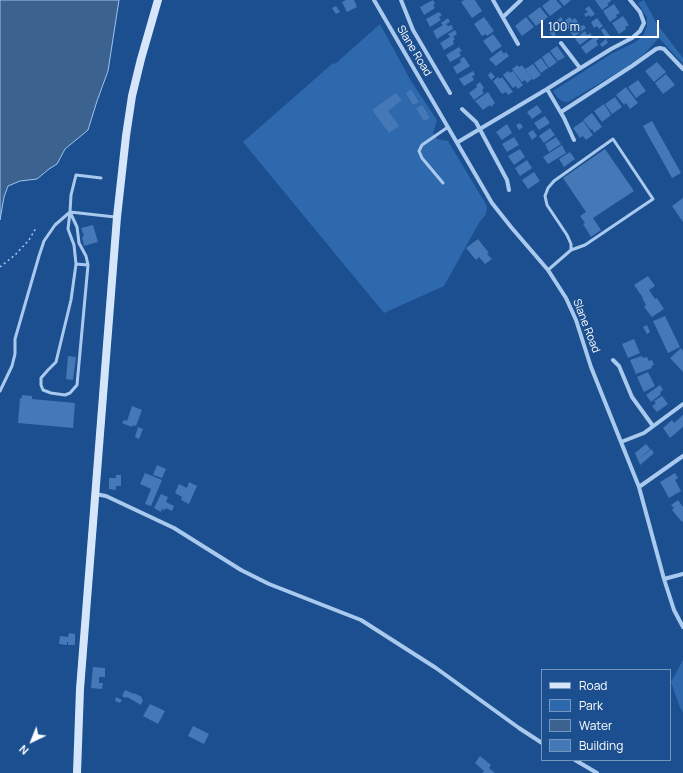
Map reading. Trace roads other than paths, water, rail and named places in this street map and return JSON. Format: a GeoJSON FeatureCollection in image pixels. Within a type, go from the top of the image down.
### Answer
{"type":"FeatureCollection","features":[{"type":"Feature","properties":{"kind":"main road"},"geometry":{"type":"LineString","coordinates":[[77,773],[80,689],[117,217],[132,96],[158,0]]}},
{"type":"Feature","properties":{"kind":"street","name":"Slane Road"},"geometry":{"type":"LineString","coordinates":[[374,0],[498,212],[548,270],[566,298],[576,320],[592,367],[639,487],[664,579],[674,610],[683,627]]}},
{"type":"Feature","properties":{"kind":"street"},"geometry":{"type":"LineString","coordinates":[[401,0],[413,30],[450,93]]}},
{"type":"Feature","properties":{"kind":"street"},"geometry":{"type":"LineString","coordinates":[[493,0],[518,44]]}},
{"type":"Feature","properties":{"kind":"street"},"geometry":{"type":"LineString","coordinates":[[503,17],[521,0]]}},
{"type":"Feature","properties":{"kind":"street"},"geometry":{"type":"LineString","coordinates":[[458,142],[611,49],[632,38],[640,31],[644,23],[640,12],[630,0]]}},
{"type":"Feature","properties":{"kind":"street"},"geometry":{"type":"LineString","coordinates":[[561,43],[580,68]]}},
{"type":"Feature","properties":{"kind":"street"},"geometry":{"type":"LineString","coordinates":[[561,112],[656,49],[664,49],[683,69]]}},
{"type":"Feature","properties":{"kind":"street"},"geometry":{"type":"LineString","coordinates":[[547,89],[561,112],[574,140]]}},
{"type":"Feature","properties":{"kind":"street"},"geometry":{"type":"LineString","coordinates":[[462,109],[476,122],[507,180],[509,190]]}},
{"type":"Feature","properties":{"kind":"street"},"geometry":{"type":"LineString","coordinates":[[613,360],[619,366],[632,397],[653,426]]}},
{"type":"Feature","properties":{"kind":"street"},"geometry":{"type":"LineString","coordinates":[[621,442],[644,432],[683,404]]}},
{"type":"Feature","properties":{"kind":"street"},"geometry":{"type":"LineString","coordinates":[[639,487],[683,456]]}},
{"type":"Feature","properties":{"kind":"street"},"geometry":{"type":"LineString","coordinates":[[95,494],[106,496],[174,528],[241,570],[269,584],[361,620],[436,668],[541,742]]}},
{"type":"Feature","properties":{"kind":"street"},"geometry":{"type":"LineString","coordinates":[[664,579],[683,574]]}},
{"type":"Feature","properties":{"kind":"street"},"geometry":{"type":"LineString","coordinates":[[577,761],[597,773]]}},
{"type":"Feature","properties":{"kind":"lane"},"geometry":{"type":"LineString","coordinates":[[443,183],[422,158],[419,151],[422,145],[448,127]]}},
{"type":"Feature","properties":{"kind":"lane"},"geometry":{"type":"LineString","coordinates":[[548,270],[571,250],[585,245],[653,199],[614,139],[554,181],[548,188],[545,196],[547,205],[567,235],[571,244],[571,250]]}},
{"type":"Feature","properties":{"kind":"lane"},"geometry":{"type":"LineString","coordinates":[[70,212],[77,227],[79,243],[86,256],[88,266],[77,385],[70,393],[65,395],[51,393],[44,390],[40,386],[41,378],[56,362],[71,300],[76,264],[74,245],[68,229],[71,195],[76,175],[101,178]]}},
{"type":"Feature","properties":{"kind":"lane"},"geometry":{"type":"LineString","coordinates":[[0,391],[12,366],[15,354],[15,339],[44,241],[54,225],[70,212],[117,217]]}},
{"type":"Feature","properties":{"kind":"lane"},"geometry":{"type":"LineString","coordinates":[[76,264],[88,266]]}},
{"type":"Feature","properties":{"kind":"water"},"geometry":{"type":"Polygon","coordinates":[[[0,0],[119,0],[108,71],[88,130],[65,149],[57,164],[37,179],[20,181],[8,186],[4,197],[0,220],[0,0]]]}}]}
